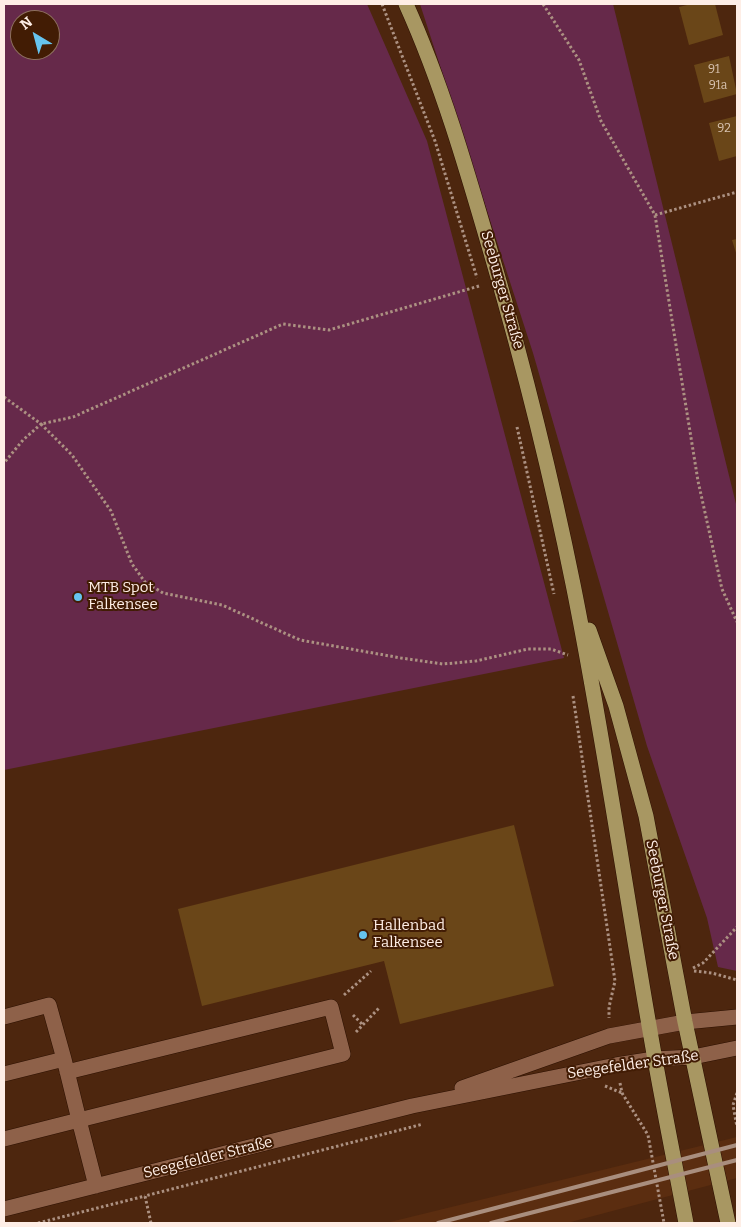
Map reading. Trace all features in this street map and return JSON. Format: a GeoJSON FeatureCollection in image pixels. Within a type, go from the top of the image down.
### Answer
{"type":"FeatureCollection","features":[{"type":"Feature","properties":{"kind":"main road","name":"Seeburger Straße"},"geometry":{"type":"LineString","coordinates":[[406,4],[424,44],[473,191],[518,347],[573,584],[617,824],[654,1059],[686,1223]]}},
{"type":"Feature","properties":{"kind":"main road","name":"Seeburger Straße"},"geometry":{"type":"LineString","coordinates":[[573,584],[616,706],[646,816],[685,1022],[728,1223]]}},
{"type":"Feature","properties":{"kind":"street"},"geometry":{"type":"LineString","coordinates":[[4,1017],[49,1005],[96,1186]]}},
{"type":"Feature","properties":{"kind":"street"},"geometry":{"type":"LineString","coordinates":[[4,1074],[65,1066],[330,1007],[343,1054],[4,1139]]}},
{"type":"Feature","properties":{"kind":"street","name":"Seegefelder Straße"},"geometry":{"type":"LineString","coordinates":[[412,1106],[609,1036],[685,1022],[737,1017]]}},
{"type":"Feature","properties":{"kind":"street","name":"Seegefelder Straße"},"geometry":{"type":"LineString","coordinates":[[4,1209],[412,1106],[616,1064],[654,1059],[693,1057],[737,1048]]}},
{"type":"Feature","properties":{"kind":"path"},"geometry":{"type":"LineString","coordinates":[[382,4],[435,141],[482,295]]}},
{"type":"Feature","properties":{"kind":"path"},"geometry":{"type":"LineString","coordinates":[[543,4],[578,60],[601,121],[655,215],[698,481],[722,589],[737,622]]}},
{"type":"Feature","properties":{"kind":"path"},"geometry":{"type":"LineString","coordinates":[[655,215],[737,192]]}},
{"type":"Feature","properties":{"kind":"path"},"geometry":{"type":"LineString","coordinates":[[4,463],[23,440],[41,424],[73,417],[283,324],[329,330],[480,286]]}},
{"type":"Feature","properties":{"kind":"path"},"geometry":{"type":"LineString","coordinates":[[4,397],[41,424],[72,455],[112,511],[136,570],[145,582],[163,593],[222,605],[300,640],[401,658],[443,664],[476,661],[528,649],[551,648],[568,655]]}},
{"type":"Feature","properties":{"kind":"path"},"geometry":{"type":"LineString","coordinates":[[516,424],[556,600]]}},
{"type":"Feature","properties":{"kind":"path"},"geometry":{"type":"LineString","coordinates":[[566,646],[569,665]]}},
{"type":"Feature","properties":{"kind":"path"},"geometry":{"type":"LineString","coordinates":[[573,693],[615,981]]}},
{"type":"Feature","properties":{"kind":"path"},"geometry":{"type":"LineString","coordinates":[[687,970],[703,963],[737,927]]}},
{"type":"Feature","properties":{"kind":"path"},"geometry":{"type":"LineString","coordinates":[[330,1007],[371,971]]}},
{"type":"Feature","properties":{"kind":"path"},"geometry":{"type":"LineString","coordinates":[[342,1048],[380,1007]]}},
{"type":"Feature","properties":{"kind":"path"},"geometry":{"type":"LineString","coordinates":[[616,1064],[622,1093],[648,1135],[664,1223]]}},
{"type":"Feature","properties":{"kind":"path"},"geometry":{"type":"LineString","coordinates":[[600,1084],[622,1093]]}},
{"type":"Feature","properties":{"kind":"path"},"geometry":{"type":"LineString","coordinates":[[737,1093],[733,1105],[737,1127]]}},
{"type":"Feature","properties":{"kind":"path"},"geometry":{"type":"LineString","coordinates":[[38,1223],[428,1123]]}},
{"type":"Feature","properties":{"kind":"path"},"geometry":{"type":"LineString","coordinates":[[145,1196],[151,1223]]}},
{"type":"Feature","properties":{"kind":"shaded area"},"geometry":{"type":"Polygon","coordinates":[[[4,4],[367,4],[427,141],[564,658],[4,770],[4,4]]]}},
{"type":"Feature","properties":{"kind":"shaded area"},"geometry":{"type":"Polygon","coordinates":[[[420,4],[613,4],[737,508],[737,971],[718,967],[707,918],[647,746],[533,353],[420,4]]]}},
{"type":"Feature","properties":{"kind":"shaded area"},"geometry":{"type":"Polygon","coordinates":[[[737,1137],[737,1178],[567,1223],[386,1223],[737,1137]]]}},
{"type":"Feature","properties":{"kind":"building"},"geometry":{"type":"Polygon","coordinates":[[[691,4],[715,4],[723,35],[689,45],[679,7],[691,4]]]}},
{"type":"Feature","properties":{"kind":"building"},"geometry":{"type":"Polygon","coordinates":[[[729,56],[737,94],[704,103],[694,65],[729,56]]]}},
{"type":"Feature","properties":{"kind":"building"},"geometry":{"type":"Polygon","coordinates":[[[737,116],[737,156],[719,161],[709,123],[737,116]]]}},
{"type":"Feature","properties":{"kind":"building"},"geometry":{"type":"Polygon","coordinates":[[[737,239],[737,256],[732,240],[737,239]]]}},
{"type":"Feature","properties":{"kind":"building","name":"Hallenbad Falkensee"},"geometry":{"type":"Polygon","coordinates":[[[514,825],[554,986],[400,1024],[384,961],[202,1006],[178,909],[514,825]]]}},
{"type":"Feature","properties":{"kind":"railway"},"geometry":{"type":"LineString","coordinates":[[438,1223],[737,1145]]}},
{"type":"Feature","properties":{"kind":"railway"},"geometry":{"type":"LineString","coordinates":[[491,1223],[737,1160]]}},
{"type":"Feature","properties":{"kind":"place","name":"MTB Spot Falkensee"},"geometry":{"type":"Point","coordinates":[78,597]}},
{"type":"Feature","properties":{"kind":"place","name":"Hallenbad Falkensee"},"geometry":{"type":"Point","coordinates":[363,935]}}]}
